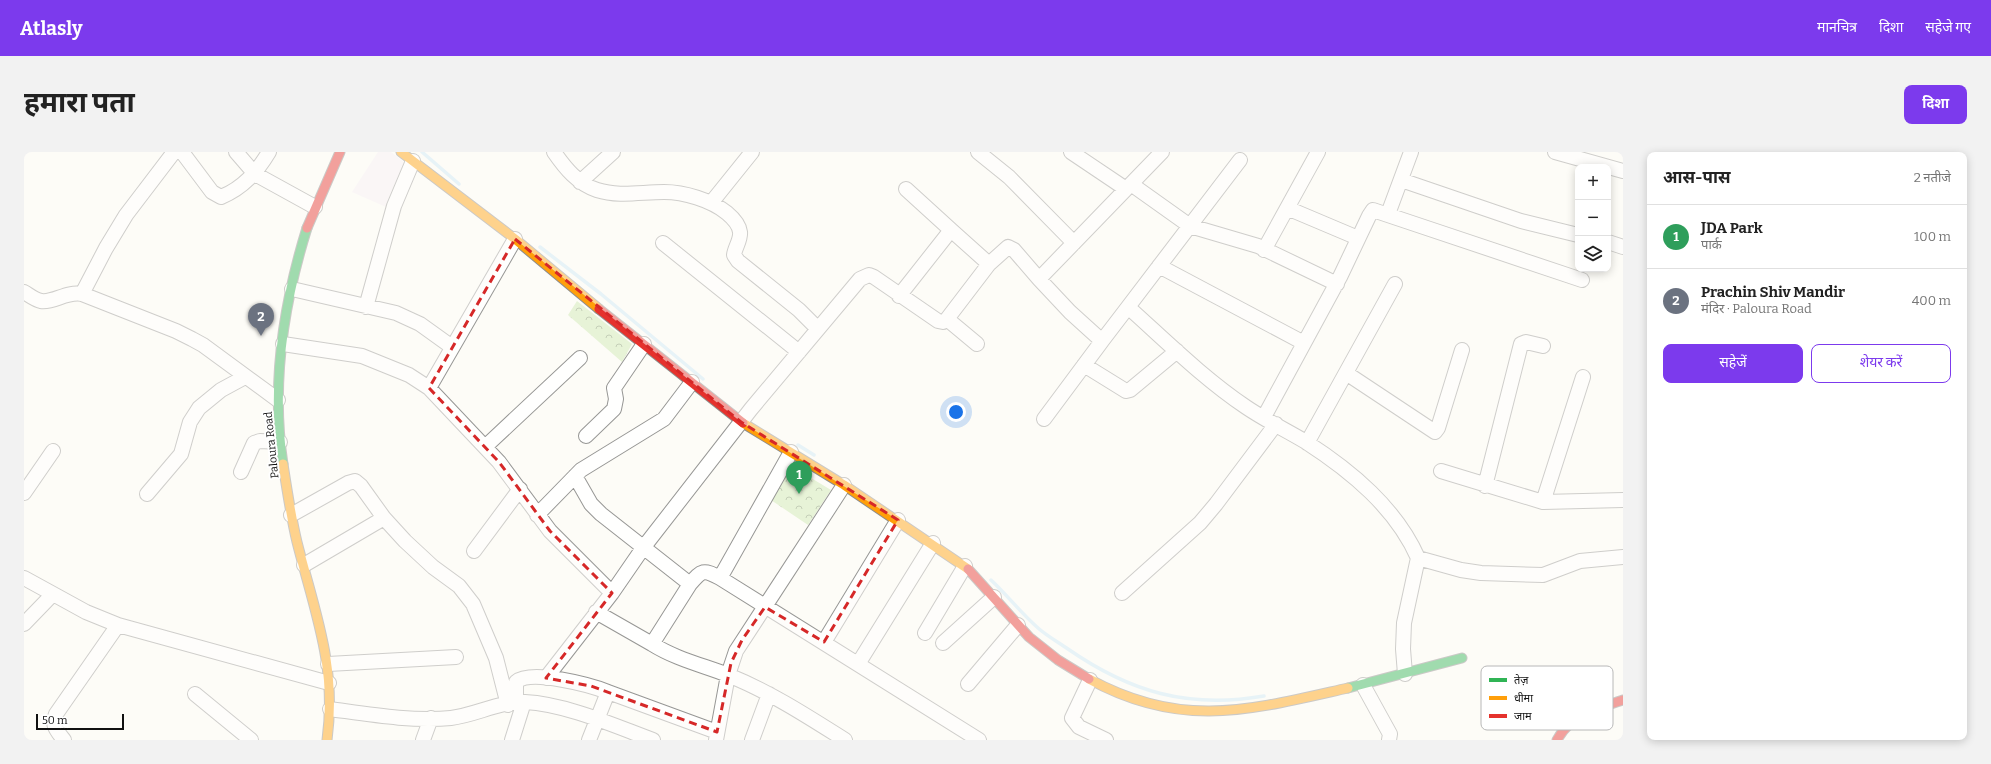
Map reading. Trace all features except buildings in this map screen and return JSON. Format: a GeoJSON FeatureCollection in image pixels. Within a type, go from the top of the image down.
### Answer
{"type":"FeatureCollection","features":[{"type":"Feature","properties":{"kind":"street"},"geometry":{"type":"LineString","coordinates":[[82,294],[120,225],[174,152]]}},
{"type":"Feature","properties":{"kind":"street"},"geometry":{"type":"LineString","coordinates":[[182,152],[212,192],[221,197],[255,174],[269,152]]}},
{"type":"Feature","properties":{"kind":"street"},"geometry":{"type":"LineString","coordinates":[[236,152],[255,174],[315,207]]}},
{"type":"Feature","properties":{"kind":"street","name":"Paloura Road"},"geometry":{"type":"LineString","coordinates":[[327,740],[330,709],[328,664],[292,515],[280,442],[278,400],[283,344],[292,289],[308,227],[315,207],[340,152]]}},
{"type":"Feature","properties":{"kind":"street"},"geometry":{"type":"LineString","coordinates":[[401,152],[515,239],[581,294],[692,382],[745,417],[791,452],[898,520],[965,566],[1038,645],[1090,680],[1124,696],[1156,705],[1183,710],[1216,712],[1256,707],[1363,685],[1462,658]]}},
{"type":"Feature","properties":{"kind":"street"},"geometry":{"type":"LineString","coordinates":[[554,152],[568,170],[580,182],[595,189],[610,193],[673,192],[710,203],[721,208],[737,224],[740,238],[734,255],[738,260],[799,310],[818,329]]}},
{"type":"Feature","properties":{"kind":"street"},"geometry":{"type":"LineString","coordinates":[[580,182],[612,152]]}},
{"type":"Feature","properties":{"kind":"street"},"geometry":{"type":"LineString","coordinates":[[710,203],[752,152]]}},
{"type":"Feature","properties":{"kind":"street"},"geometry":{"type":"LineString","coordinates":[[978,152],[1009,177],[1074,243]]}},
{"type":"Feature","properties":{"kind":"street"},"geometry":{"type":"LineString","coordinates":[[1071,152],[1129,186],[1190,226],[1258,246],[1337,284]]}},
{"type":"Feature","properties":{"kind":"street"},"geometry":{"type":"LineString","coordinates":[[1039,279],[1162,152]]}},
{"type":"Feature","properties":{"kind":"street"},"geometry":{"type":"LineString","coordinates":[[1264,250],[1318,152]]}},
{"type":"Feature","properties":{"kind":"street"},"geometry":{"type":"LineString","coordinates":[[1388,214],[1411,152]]}},
{"type":"Feature","properties":{"kind":"street"},"geometry":{"type":"LineString","coordinates":[[1555,152],[1623,170]]}},
{"type":"Feature","properties":{"kind":"street"},"geometry":{"type":"LineString","coordinates":[[1044,419],[1240,160]]}},
{"type":"Feature","properties":{"kind":"street"},"geometry":{"type":"LineString","coordinates":[[366,307],[394,206],[413,161]]}},
{"type":"Feature","properties":{"kind":"street"},"geometry":{"type":"LineString","coordinates":[[1401,180],[1521,221],[1575,234]]}},
{"type":"Feature","properties":{"kind":"street"},"geometry":{"type":"LineString","coordinates":[[906,189],[989,264]]}},
{"type":"Feature","properties":{"kind":"street"},"geometry":{"type":"LineString","coordinates":[[1287,208],[1358,238]]}},
{"type":"Feature","properties":{"kind":"street"},"geometry":{"type":"LineString","coordinates":[[1264,417],[1337,284],[1371,212],[1379,211],[1582,280]]}},
{"type":"Feature","properties":{"kind":"street"},"geometry":{"type":"LineString","coordinates":[[899,296],[951,230]]}},
{"type":"Feature","properties":{"kind":"street"},"geometry":{"type":"LineString","coordinates":[[428,388],[515,239]]}},
{"type":"Feature","properties":{"kind":"street"},"geometry":{"type":"LineString","coordinates":[[663,243],[799,352]]}},
{"type":"Feature","properties":{"kind":"street"},"geometry":{"type":"LineString","coordinates":[[1611,243],[1623,247]]}},
{"type":"Feature","properties":{"kind":"street"},"geometry":{"type":"LineString","coordinates":[[546,678],[612,593],[643,548],[745,417],[818,329],[865,276],[869,275],[874,277],[899,296],[938,321],[943,322],[947,319],[989,264],[1004,249],[1011,248],[1070,312],[1102,341]]}},
{"type":"Feature","properties":{"kind":"street"},"geometry":{"type":"LineString","coordinates":[[1159,266],[1304,342]]}},
{"type":"Feature","properties":{"kind":"street"},"geometry":{"type":"LineString","coordinates":[[1306,443],[1395,284]]}},
{"type":"Feature","properties":{"kind":"street"},"geometry":{"type":"LineString","coordinates":[[292,289],[408,318],[420,324],[452,347]]}},
{"type":"Feature","properties":{"kind":"street"},"geometry":{"type":"LineString","coordinates":[[26,297],[47,301],[70,293],[82,294],[182,334],[203,345],[278,400]]}},
{"type":"Feature","properties":{"kind":"street"},"geometry":{"type":"LineString","coordinates":[[1128,307],[1224,391],[1334,462],[1381,502],[1404,530],[1418,558],[1404,623],[1403,649],[1405,674]]}},
{"type":"Feature","properties":{"kind":"street"},"geometry":{"type":"LineString","coordinates":[[947,319],[977,344]]}},
{"type":"Feature","properties":{"kind":"street"},"geometry":{"type":"LineString","coordinates":[[1485,486],[1522,344],[1526,342],[1543,346]]}},
{"type":"Feature","properties":{"kind":"street"},"geometry":{"type":"LineString","coordinates":[[283,344],[362,356],[408,375],[428,388],[486,446],[520,489],[537,515],[550,531],[612,593]]}},
{"type":"Feature","properties":{"kind":"street"},"geometry":{"type":"LineString","coordinates":[[586,436],[614,409],[616,404],[614,388],[644,344]]}},
{"type":"Feature","properties":{"kind":"street"},"geometry":{"type":"LineString","coordinates":[[1346,373],[1434,432],[1440,420],[1462,350]]}},
{"type":"Feature","properties":{"kind":"street"},"geometry":{"type":"LineString","coordinates":[[1084,365],[1126,391],[1130,390],[1177,351]]}},
{"type":"Feature","properties":{"kind":"street"},"geometry":{"type":"LineString","coordinates":[[486,446],[580,358]]}},
{"type":"Feature","properties":{"kind":"street"},"geometry":{"type":"LineString","coordinates":[[1543,502],[1583,376]]}},
{"type":"Feature","properties":{"kind":"street"},"geometry":{"type":"LineString","coordinates":[[147,494],[181,454],[190,422],[199,408],[221,390],[245,377]]}},
{"type":"Feature","properties":{"kind":"street"},"geometry":{"type":"LineString","coordinates":[[537,515],[575,476],[592,462],[658,424],[692,382]]}},
{"type":"Feature","properties":{"kind":"street"},"geometry":{"type":"LineString","coordinates":[[1122,593],[1200,523],[1276,424]]}},
{"type":"Feature","properties":{"kind":"street"},"geometry":{"type":"LineString","coordinates":[[241,472],[254,443],[260,441],[280,442]]}},
{"type":"Feature","properties":{"kind":"street"},"geometry":{"type":"LineString","coordinates":[[24,493],[53,451]]}},
{"type":"Feature","properties":{"kind":"street"},"geometry":{"type":"LineString","coordinates":[[720,578],[791,452]]}},
{"type":"Feature","properties":{"kind":"street"},"geometry":{"type":"LineString","coordinates":[[1441,471],[1485,486],[1543,502],[1623,500]]}},
{"type":"Feature","properties":{"kind":"street"},"geometry":{"type":"LineString","coordinates":[[575,476],[591,504],[601,514],[690,584]]}},
{"type":"Feature","properties":{"kind":"street"},"geometry":{"type":"LineString","coordinates":[[292,515],[348,483],[355,481],[361,486],[384,518],[405,541],[433,567],[459,586],[473,604],[516,703]]}},
{"type":"Feature","properties":{"kind":"street"},"geometry":{"type":"LineString","coordinates":[[512,740],[516,703],[515,686],[519,680],[546,678],[580,683],[608,692],[716,736],[728,675],[736,651],[844,485]]}},
{"type":"Feature","properties":{"kind":"street"},"geometry":{"type":"LineString","coordinates":[[474,551],[520,489]]}},
{"type":"Feature","properties":{"kind":"street"},"geometry":{"type":"LineString","coordinates":[[304,565],[384,518]]}},
{"type":"Feature","properties":{"kind":"street"},"geometry":{"type":"LineString","coordinates":[[824,642],[898,520]]}},
{"type":"Feature","properties":{"kind":"street"},"geometry":{"type":"LineString","coordinates":[[858,664],[932,543]]}},
{"type":"Feature","properties":{"kind":"street"},"geometry":{"type":"LineString","coordinates":[[1418,558],[1474,572],[1542,576],[1580,561],[1623,557]]}},
{"type":"Feature","properties":{"kind":"street"},"geometry":{"type":"LineString","coordinates":[[925,633],[965,566]]}},
{"type":"Feature","properties":{"kind":"street"},"geometry":{"type":"LineString","coordinates":[[652,644],[690,584],[700,572],[706,571],[720,578],[824,642],[978,740]]}},
{"type":"Feature","properties":{"kind":"street"},"geometry":{"type":"LineString","coordinates":[[24,578],[86,612],[118,626],[329,683]]}},
{"type":"Feature","properties":{"kind":"street"},"geometry":{"type":"LineString","coordinates":[[24,624],[53,594]]}},
{"type":"Feature","properties":{"kind":"street"},"geometry":{"type":"LineString","coordinates":[[943,643],[994,597]]}},
{"type":"Feature","properties":{"kind":"street"},"geometry":{"type":"LineString","coordinates":[[596,612],[664,651],[698,666],[728,675],[769,694],[799,710],[845,740]]}},
{"type":"Feature","properties":{"kind":"street"},"geometry":{"type":"LineString","coordinates":[[968,684],[1018,625]]}},
{"type":"Feature","properties":{"kind":"street"},"geometry":{"type":"LineString","coordinates":[[64,740],[54,726],[56,714],[118,626]]}},
{"type":"Feature","properties":{"kind":"street"},"geometry":{"type":"LineString","coordinates":[[328,664],[456,658]]}},
{"type":"Feature","properties":{"kind":"street"},"geometry":{"type":"LineString","coordinates":[[1090,680],[1072,718],[1079,727],[1106,740]]}},
{"type":"Feature","properties":{"kind":"street"},"geometry":{"type":"LineString","coordinates":[[1363,685],[1390,734],[1390,740]]}},
{"type":"Feature","properties":{"kind":"street"},"geometry":{"type":"LineString","coordinates":[[589,740],[599,719],[608,692]]}},
{"type":"Feature","properties":{"kind":"street"},"geometry":{"type":"LineString","coordinates":[[195,694],[251,740]]}},
{"type":"Feature","properties":{"kind":"street"},"geometry":{"type":"LineString","coordinates":[[752,740],[769,694]]}},
{"type":"Feature","properties":{"kind":"street"},"geometry":{"type":"LineString","coordinates":[[1613,704],[1623,700]]}},
{"type":"Feature","properties":{"kind":"street"},"geometry":{"type":"LineString","coordinates":[[330,709],[398,717],[451,718],[516,703],[553,707],[599,719],[653,740]]}},
{"type":"Feature","properties":{"kind":"street"},"geometry":{"type":"LineString","coordinates":[[423,740],[431,718]]}},
{"type":"Feature","properties":{"kind":"street"},"geometry":{"type":"LineString","coordinates":[[1557,740],[1564,730]]}},
{"type":"Feature","properties":{"kind":"highlighted area"},"geometry":{"type":"Polygon","coordinates":[[[515,239],[741,422],[898,520],[824,642],[765,607],[742,640],[731,663],[717,732],[591,686],[546,678],[612,593],[550,531],[499,462],[429,388],[515,239]]]}},
{"type":"Feature","properties":{"kind":"shaded area"},"geometry":{"type":"Polygon","coordinates":[[[378,152],[391,152],[409,166],[386,207],[352,192],[378,152]]]}},
{"type":"Feature","properties":{"kind":"green space"},"geometry":{"type":"Polygon","coordinates":[[[577,301],[632,344],[622,362],[568,315],[577,301]]]}},
{"type":"Feature","properties":{"kind":"green space"},"geometry":{"type":"Polygon","coordinates":[[[788,464],[831,490],[808,525],[768,498],[788,464]]]}},
{"type":"Feature","properties":{"kind":"waterway"},"geometry":{"type":"LineString","coordinates":[[422,152],[459,184]]}},
{"type":"Feature","properties":{"kind":"waterway"},"geometry":{"type":"LineString","coordinates":[[540,247],[601,294],[703,379]]}},
{"type":"Feature","properties":{"kind":"waterway"},"geometry":{"type":"LineString","coordinates":[[798,445],[814,455]]}},
{"type":"Feature","properties":{"kind":"waterway"},"geometry":{"type":"LineString","coordinates":[[991,580],[1045,634],[1091,664],[1137,686],[1161,694],[1210,700],[1264,696]]}},
{"type":"Feature","properties":{"kind":"traffic: fast"},"geometry":{"type":"LineString","coordinates":[[283,464],[278,405],[282,345],[291,286],[307,228]]}},
{"type":"Feature","properties":{"kind":"traffic: fast"},"geometry":{"type":"LineString","coordinates":[[1348,688],[1462,658]]}},
{"type":"Feature","properties":{"kind":"traffic: slow"},"geometry":{"type":"LineString","coordinates":[[401,152],[515,239],[599,309]]}},
{"type":"Feature","properties":{"kind":"traffic: slow"},"geometry":{"type":"LineString","coordinates":[[743,423],[844,485],[968,569]]}},
{"type":"Feature","properties":{"kind":"traffic: slow"},"geometry":{"type":"LineString","coordinates":[[283,464],[295,533],[317,616],[327,664],[329,688],[327,740]]}},
{"type":"Feature","properties":{"kind":"traffic: slow"},"geometry":{"type":"LineString","coordinates":[[1089,679],[1123,695],[1155,705],[1186,710],[1217,711],[1248,708],[1348,688]]}},
{"type":"Feature","properties":{"kind":"traffic: jam"},"geometry":{"type":"LineString","coordinates":[[307,228],[340,152]]}},
{"type":"Feature","properties":{"kind":"traffic: jam"},"geometry":{"type":"LineString","coordinates":[[599,309],[743,423]]}},
{"type":"Feature","properties":{"kind":"traffic: jam"},"geometry":{"type":"LineString","coordinates":[[968,569],[1029,637],[1058,660],[1089,679]]}},
{"type":"Feature","properties":{"kind":"traffic: jam"},"geometry":{"type":"LineString","coordinates":[[1613,703],[1623,700]]}},
{"type":"Feature","properties":{"kind":"traffic: jam"},"geometry":{"type":"LineString","coordinates":[[1557,740],[1564,730]]}},
{"type":"Feature","properties":{"kind":"place","name":"Prachin Shiv Mandir"},"geometry":{"type":"Point","coordinates":[261,336]}},
{"type":"Feature","properties":{"kind":"place","name":"JDA Park"},"geometry":{"type":"Point","coordinates":[799,494]}}]}
